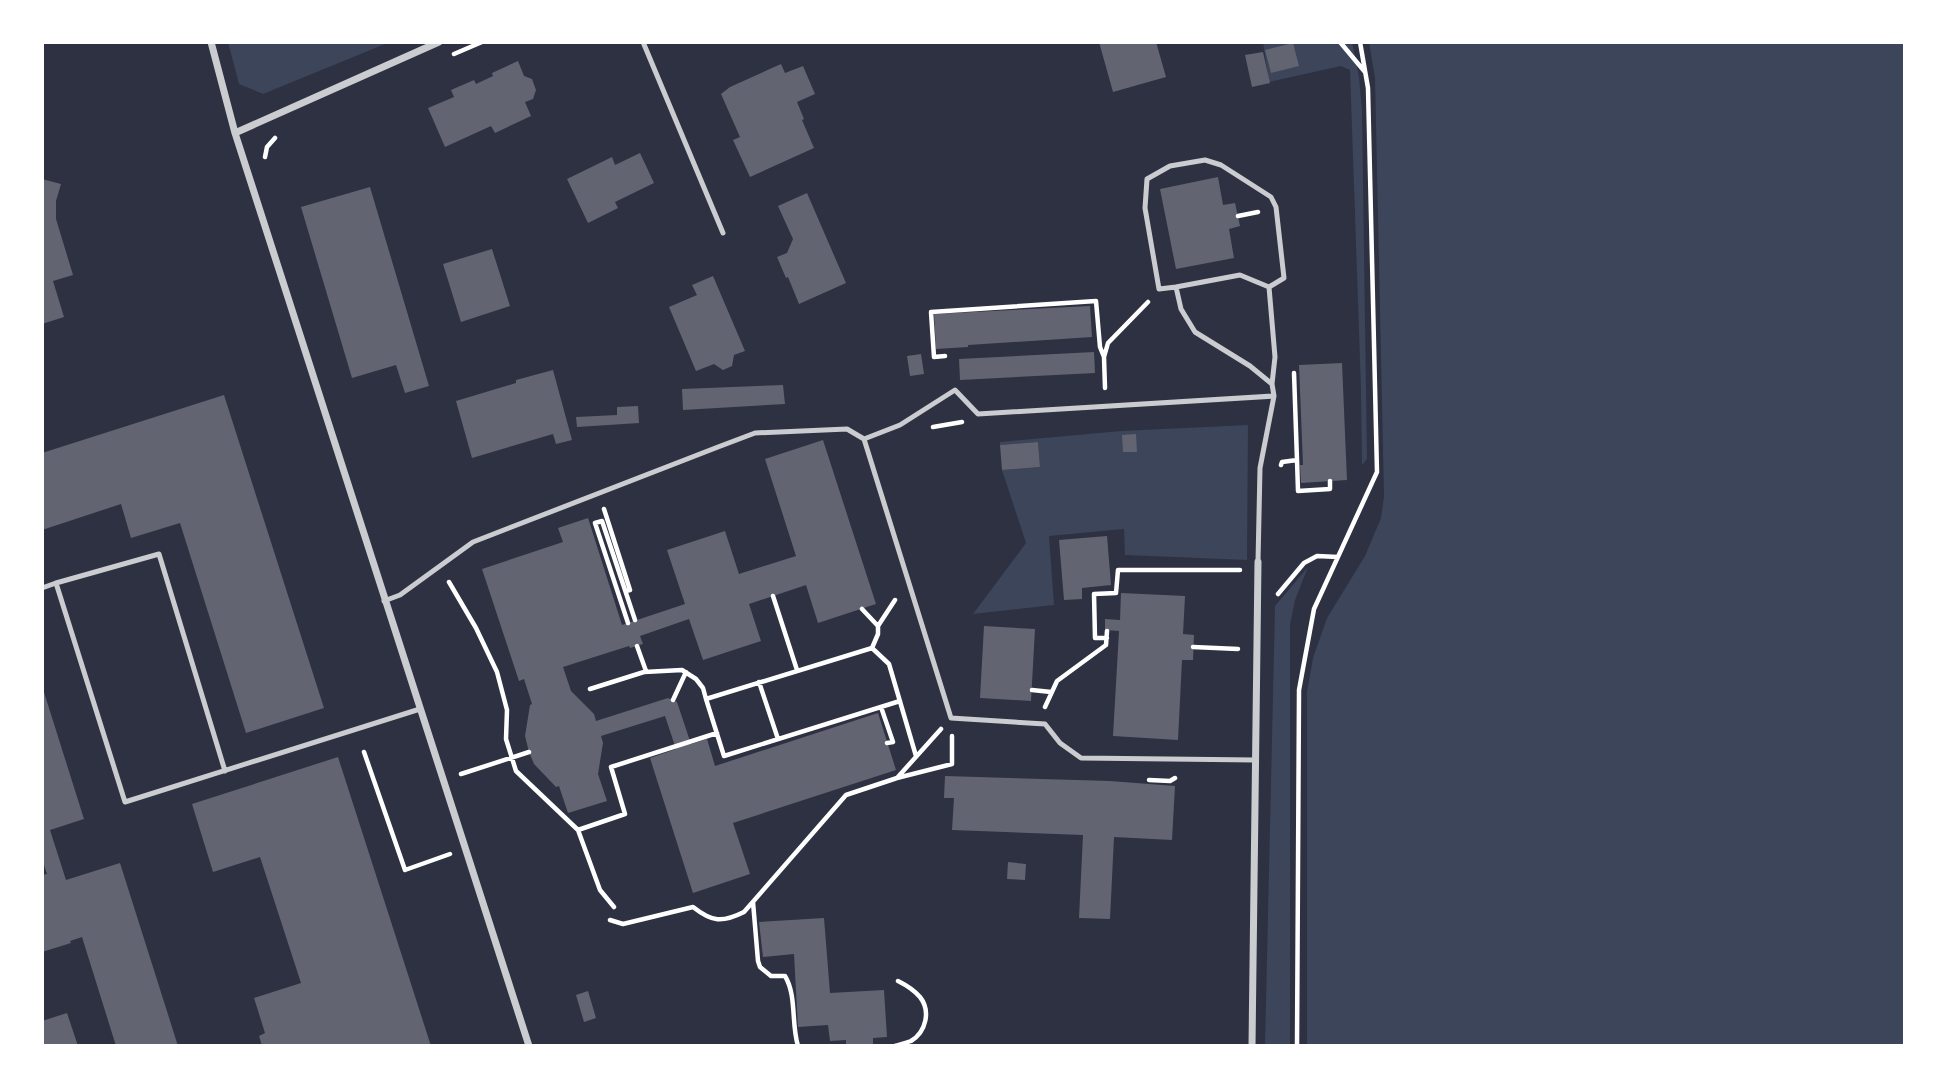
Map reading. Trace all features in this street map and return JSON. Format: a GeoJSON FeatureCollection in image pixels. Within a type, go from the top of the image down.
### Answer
{"type":"FeatureCollection","features":[{"type":"Feature","properties":{"kind":"street"},"geometry":{"type":"LineString","coordinates":[[211,42],[235,133],[529,1046]]}},
{"type":"Feature","properties":{"kind":"street"},"geometry":{"type":"LineString","coordinates":[[235,133],[439,42]]}},
{"type":"Feature","properties":{"kind":"street"},"geometry":{"type":"LineString","coordinates":[[1251,1046],[1258,566]]}},
{"type":"Feature","properties":{"kind":"lane"},"geometry":{"type":"LineString","coordinates":[[643,42],[723,233]]}},
{"type":"Feature","properties":{"kind":"lane"},"geometry":{"type":"LineString","coordinates":[[1205,160],[1221,165],[1271,197],[1276,207],[1284,278],[1269,287],[1240,275],[1159,289],[1145,208],[1147,179],[1170,166],[1205,160]]}},
{"type":"Feature","properties":{"kind":"lane"},"geometry":{"type":"LineString","coordinates":[[1176,287],[1181,309],[1195,332],[1250,366],[1272,384]]}},
{"type":"Feature","properties":{"kind":"lane"},"geometry":{"type":"LineString","coordinates":[[1258,566],[1259,468],[1274,396],[1272,384],[1275,357],[1269,287]]}},
{"type":"Feature","properties":{"kind":"lane"},"geometry":{"type":"LineString","coordinates":[[864,439],[901,425],[956,390],[978,414],[1274,396]]}},
{"type":"Feature","properties":{"kind":"lane"},"geometry":{"type":"LineString","coordinates":[[384,601],[400,596],[473,542],[755,433],[847,429],[864,439],[951,718],[1045,724],[1060,743],[1081,758],[1255,760]]}},
{"type":"Feature","properties":{"kind":"lane"},"geometry":{"type":"LineString","coordinates":[[42,588],[159,554],[226,771]]}},
{"type":"Feature","properties":{"kind":"lane"},"geometry":{"type":"LineString","coordinates":[[56,583],[125,802],[420,709]]}},
{"type":"Feature","properties":{"kind":"path"},"geometry":{"type":"LineString","coordinates":[[453,55],[482,42]]}},
{"type":"Feature","properties":{"kind":"path"},"geometry":{"type":"LineString","coordinates":[[1340,42],[1366,73]]}},
{"type":"Feature","properties":{"kind":"path"},"geometry":{"type":"LineString","coordinates":[[1297,1046],[1298,690],[1314,609],[1377,472],[1368,88],[1360,42]]}},
{"type":"Feature","properties":{"kind":"path"},"geometry":{"type":"LineString","coordinates":[[265,166],[267,146],[277,135]]}},
{"type":"Feature","properties":{"kind":"path"},"geometry":{"type":"LineString","coordinates":[[1238,216],[1252,213]]}},
{"type":"Feature","properties":{"kind":"path"},"geometry":{"type":"LineString","coordinates":[[1105,406],[1104,357],[1108,343],[1159,289]]}},
{"type":"Feature","properties":{"kind":"path"},"geometry":{"type":"LineString","coordinates":[[945,356],[934,357],[931,312],[1096,301],[1100,347],[1104,357]]}},
{"type":"Feature","properties":{"kind":"path"},"geometry":{"type":"LineString","coordinates":[[1293,363],[1297,460]]}},
{"type":"Feature","properties":{"kind":"path"},"geometry":{"type":"LineString","coordinates":[[1298,470],[1298,491],[1330,489],[1330,481]]}},
{"type":"Feature","properties":{"kind":"path"},"geometry":{"type":"LineString","coordinates":[[599,493],[630,590],[626,591]]}},
{"type":"Feature","properties":{"kind":"path"},"geometry":{"type":"LineString","coordinates":[[628,623],[595,523],[602,521],[635,621]]}},
{"type":"Feature","properties":{"kind":"path"},"geometry":{"type":"LineString","coordinates":[[1274,599],[1304,563],[1317,556],[1338,557]]}},
{"type":"Feature","properties":{"kind":"path"},"geometry":{"type":"LineString","coordinates":[[1107,638],[1095,638],[1094,594],[1116,593],[1118,570],[1258,566]]}},
{"type":"Feature","properties":{"kind":"path"},"geometry":{"type":"LineString","coordinates":[[438,568],[476,628],[496,672],[507,710],[506,738],[516,771],[578,830],[600,890],[614,907]]}},
{"type":"Feature","properties":{"kind":"path"},"geometry":{"type":"LineString","coordinates":[[773,596],[797,670]]}},
{"type":"Feature","properties":{"kind":"path"},"geometry":{"type":"LineString","coordinates":[[872,648],[878,634],[878,626],[896,599]]}},
{"type":"Feature","properties":{"kind":"path"},"geometry":{"type":"LineString","coordinates":[[862,609],[878,626]]}},
{"type":"Feature","properties":{"kind":"path"},"geometry":{"type":"LineString","coordinates":[[1039,724],[1058,681],[1106,645],[1107,631]]}},
{"type":"Feature","properties":{"kind":"path"},"geometry":{"type":"LineString","coordinates":[[637,646],[646,671]]}},
{"type":"Feature","properties":{"kind":"path"},"geometry":{"type":"LineString","coordinates":[[1193,647],[1257,650]]}},
{"type":"Feature","properties":{"kind":"path"},"geometry":{"type":"LineString","coordinates":[[872,648],[889,664],[916,756]]}},
{"type":"Feature","properties":{"kind":"path"},"geometry":{"type":"LineString","coordinates":[[706,699],[872,648]]}},
{"type":"Feature","properties":{"kind":"path"},"geometry":{"type":"LineString","coordinates":[[590,690],[646,671],[682,670],[696,679],[703,688],[724,756],[900,701]]}},
{"type":"Feature","properties":{"kind":"path"},"geometry":{"type":"LineString","coordinates":[[673,700],[686,672]]}},
{"type":"Feature","properties":{"kind":"path"},"geometry":{"type":"LineString","coordinates":[[759,682],[778,739]]}},
{"type":"Feature","properties":{"kind":"path"},"geometry":{"type":"LineString","coordinates":[[1032,690],[1051,692]]}},
{"type":"Feature","properties":{"kind":"path"},"geometry":{"type":"LineString","coordinates":[[881,707],[893,742],[887,743]]}},
{"type":"Feature","properties":{"kind":"path"},"geometry":{"type":"LineString","coordinates":[[897,778],[951,718]]}},
{"type":"Feature","properties":{"kind":"path"},"geometry":{"type":"LineString","coordinates":[[610,920],[623,923],[693,907],[715,920],[732,918],[744,912],[846,795],[952,764],[951,718]]}},
{"type":"Feature","properties":{"kind":"path"},"geometry":{"type":"LineString","coordinates":[[578,830],[625,814],[611,767],[717,733]]}},
{"type":"Feature","properties":{"kind":"path"},"geometry":{"type":"LineString","coordinates":[[364,752],[405,870],[450,854]]}},
{"type":"Feature","properties":{"kind":"path"},"geometry":{"type":"LineString","coordinates":[[464,787],[460,774],[530,752]]}},
{"type":"Feature","properties":{"kind":"path"},"geometry":{"type":"LineString","coordinates":[[753,902],[758,961],[760,967],[771,976],[785,976],[790,985],[798,1046]]}},
{"type":"Feature","properties":{"kind":"path"},"geometry":{"type":"LineString","coordinates":[[895,1046],[910,1042],[919,1035],[926,1017],[921,998],[898,981]]}},
{"type":"Feature","properties":{"kind":"shaded area"},"geometry":{"type":"Polygon","coordinates":[[[228,42],[390,42],[263,94],[239,84],[228,42]]]}},
{"type":"Feature","properties":{"kind":"shaded area"},"geometry":{"type":"Polygon","coordinates":[[[1263,42],[1352,42],[1362,111],[1367,459],[1362,465],[1350,70],[1341,66],[1269,82],[1263,42]]]}},
{"type":"Feature","properties":{"kind":"shaded area"},"geometry":{"type":"Polygon","coordinates":[[[1369,42],[1905,42],[1905,1046],[1307,1046],[1307,692],[1313,658],[1327,618],[1365,556],[1381,518],[1384,496],[1375,78],[1369,42]]]}},
{"type":"Feature","properties":{"kind":"shaded area"},"geometry":{"type":"Polygon","coordinates":[[[1248,425],[1247,560],[1125,555],[1124,529],[1049,536],[1054,605],[973,614],[1026,543],[1002,470],[1040,467],[1038,442],[1000,445],[1000,442],[1121,431],[1248,425]]]}},
{"type":"Feature","properties":{"kind":"shaded area"},"geometry":{"type":"Polygon","coordinates":[[[1308,567],[1295,600],[1290,625],[1290,1046],[1265,1046],[1275,606],[1308,567]]]}},
{"type":"Feature","properties":{"kind":"building"},"geometry":{"type":"Polygon","coordinates":[[[1099,42],[1156,42],[1166,77],[1113,92],[1099,42]]]}},
{"type":"Feature","properties":{"kind":"building"},"geometry":{"type":"Polygon","coordinates":[[[1293,43],[1299,66],[1271,73],[1265,50],[1293,43]]]}},
{"type":"Feature","properties":{"kind":"building"},"geometry":{"type":"Polygon","coordinates":[[[1263,52],[1270,83],[1252,87],[1245,55],[1263,52]]]}},
{"type":"Feature","properties":{"kind":"building"},"geometry":{"type":"Polygon","coordinates":[[[518,61],[524,76],[532,79],[536,90],[533,99],[525,102],[531,116],[495,133],[491,126],[445,147],[428,108],[454,97],[451,90],[474,80],[476,84],[518,61]]]}},
{"type":"Feature","properties":{"kind":"building"},"geometry":{"type":"Polygon","coordinates":[[[781,64],[785,73],[803,66],[815,94],[797,102],[814,148],[750,177],[733,140],[740,137],[721,94],[730,87],[781,64]]]}},
{"type":"Feature","properties":{"kind":"building"},"geometry":{"type":"Polygon","coordinates":[[[640,153],[654,183],[615,202],[618,208],[588,223],[567,179],[612,157],[615,165],[640,153]]]}},
{"type":"Feature","properties":{"kind":"building"},"geometry":{"type":"Polygon","coordinates":[[[1218,177],[1223,205],[1235,203],[1240,226],[1229,229],[1234,258],[1176,269],[1160,189],[1218,177]]]}},
{"type":"Feature","properties":{"kind":"building"},"geometry":{"type":"Polygon","coordinates":[[[42,179],[61,184],[56,201],[56,219],[73,275],[53,281],[64,317],[42,324],[42,179]]]}},
{"type":"Feature","properties":{"kind":"building"},"geometry":{"type":"Polygon","coordinates":[[[370,187],[429,386],[405,393],[396,365],[352,378],[301,207],[370,187]]]}},
{"type":"Feature","properties":{"kind":"building"},"geometry":{"type":"Polygon","coordinates":[[[807,193],[846,283],[799,304],[777,257],[787,253],[793,239],[778,206],[807,193]]]}},
{"type":"Feature","properties":{"kind":"building"},"geometry":{"type":"Polygon","coordinates":[[[492,249],[510,306],[461,322],[443,264],[492,249]]]}},
{"type":"Feature","properties":{"kind":"building"},"geometry":{"type":"Polygon","coordinates":[[[713,276],[745,351],[734,355],[732,366],[723,370],[714,364],[696,371],[669,307],[697,295],[692,285],[713,276]]]}},
{"type":"Feature","properties":{"kind":"building"},"geometry":{"type":"Polygon","coordinates":[[[1090,306],[1092,337],[936,349],[934,314],[1090,306]]]}},
{"type":"Feature","properties":{"kind":"building"},"geometry":{"type":"Polygon","coordinates":[[[1094,352],[1095,373],[960,380],[959,359],[1094,352]]]}},
{"type":"Feature","properties":{"kind":"building"},"geometry":{"type":"Polygon","coordinates":[[[921,354],[924,374],[910,376],[907,356],[921,354]]]}},
{"type":"Feature","properties":{"kind":"building"},"geometry":{"type":"Polygon","coordinates":[[[1342,363],[1347,480],[1301,483],[1300,465],[1303,465],[1299,365],[1342,363]]]}},
{"type":"Feature","properties":{"kind":"building"},"geometry":{"type":"Polygon","coordinates":[[[553,370],[572,440],[556,444],[553,434],[472,458],[456,401],[553,370]]]}},
{"type":"Feature","properties":{"kind":"building"},"geometry":{"type":"Polygon","coordinates":[[[783,385],[785,404],[683,410],[682,389],[783,385]]]}},
{"type":"Feature","properties":{"kind":"building"},"geometry":{"type":"Polygon","coordinates":[[[224,395],[324,708],[246,733],[180,523],[131,538],[121,504],[42,530],[42,453],[224,395]]]}},
{"type":"Feature","properties":{"kind":"building"},"geometry":{"type":"Polygon","coordinates":[[[638,406],[639,423],[577,427],[576,417],[617,415],[617,407],[638,406]]]}},
{"type":"Feature","properties":{"kind":"building"},"geometry":{"type":"Polygon","coordinates":[[[1136,434],[1137,452],[1123,452],[1122,435],[1136,434]]]}},
{"type":"Feature","properties":{"kind":"building"},"geometry":{"type":"Polygon","coordinates":[[[823,440],[876,604],[818,623],[806,585],[749,604],[761,641],[703,660],[689,619],[640,636],[643,644],[563,667],[571,691],[594,714],[596,721],[668,698],[677,702],[691,744],[707,739],[715,766],[878,713],[896,770],[733,823],[750,874],[693,893],[650,758],[676,749],[665,716],[601,736],[603,743],[598,774],[607,801],[568,813],[559,786],[556,787],[534,764],[529,752],[525,736],[532,704],[524,679],[519,681],[482,569],[563,542],[558,528],[588,518],[622,625],[685,604],[667,550],[725,531],[739,574],[796,556],[765,459],[823,440]]]}},
{"type":"Feature","properties":{"kind":"building"},"geometry":{"type":"Polygon","coordinates":[[[1038,442],[1040,467],[1002,470],[1000,445],[1038,442]]]}},
{"type":"Feature","properties":{"kind":"building"},"geometry":{"type":"Polygon","coordinates":[[[1107,536],[1111,585],[1082,588],[1082,599],[1064,600],[1059,540],[1107,536]]]}},
{"type":"Feature","properties":{"kind":"building"},"geometry":{"type":"Polygon","coordinates":[[[1121,593],[1185,596],[1183,634],[1194,635],[1193,660],[1182,660],[1178,740],[1113,736],[1119,631],[1105,630],[1105,619],[1120,620],[1121,593]]]}},
{"type":"Feature","properties":{"kind":"building"},"geometry":{"type":"Polygon","coordinates":[[[984,626],[1035,629],[1031,701],[980,698],[984,626]]]}},
{"type":"Feature","properties":{"kind":"building"},"geometry":{"type":"Polygon","coordinates":[[[43,689],[84,819],[50,830],[66,880],[120,863],[178,1046],[116,1046],[82,937],[42,952],[42,875],[47,874],[42,859],[43,689]]]}},
{"type":"Feature","properties":{"kind":"building"},"geometry":{"type":"Polygon","coordinates":[[[338,757],[431,1046],[262,1046],[259,1036],[265,1033],[254,998],[301,983],[260,857],[213,872],[192,804],[338,757]]]}},
{"type":"Feature","properties":{"kind":"building"},"geometry":{"type":"Polygon","coordinates":[[[945,776],[1110,781],[1175,786],[1172,840],[1114,837],[1110,919],[1079,918],[1083,835],[952,830],[954,798],[944,798],[945,776]]]}},
{"type":"Feature","properties":{"kind":"building"},"geometry":{"type":"Polygon","coordinates":[[[1008,862],[1026,864],[1025,880],[1007,879],[1008,862]]]}},
{"type":"Feature","properties":{"kind":"building"},"geometry":{"type":"Polygon","coordinates":[[[824,918],[830,993],[884,990],[887,1037],[873,1038],[873,1046],[846,1046],[846,1040],[830,1041],[828,1025],[798,1027],[794,954],[763,957],[759,922],[824,918]]]}},
{"type":"Feature","properties":{"kind":"building"},"geometry":{"type":"Polygon","coordinates":[[[588,991],[596,1018],[584,1022],[576,995],[588,991]]]}},
{"type":"Feature","properties":{"kind":"building"},"geometry":{"type":"Polygon","coordinates":[[[67,1013],[78,1046],[42,1046],[42,1021],[67,1013]]]}}]}
